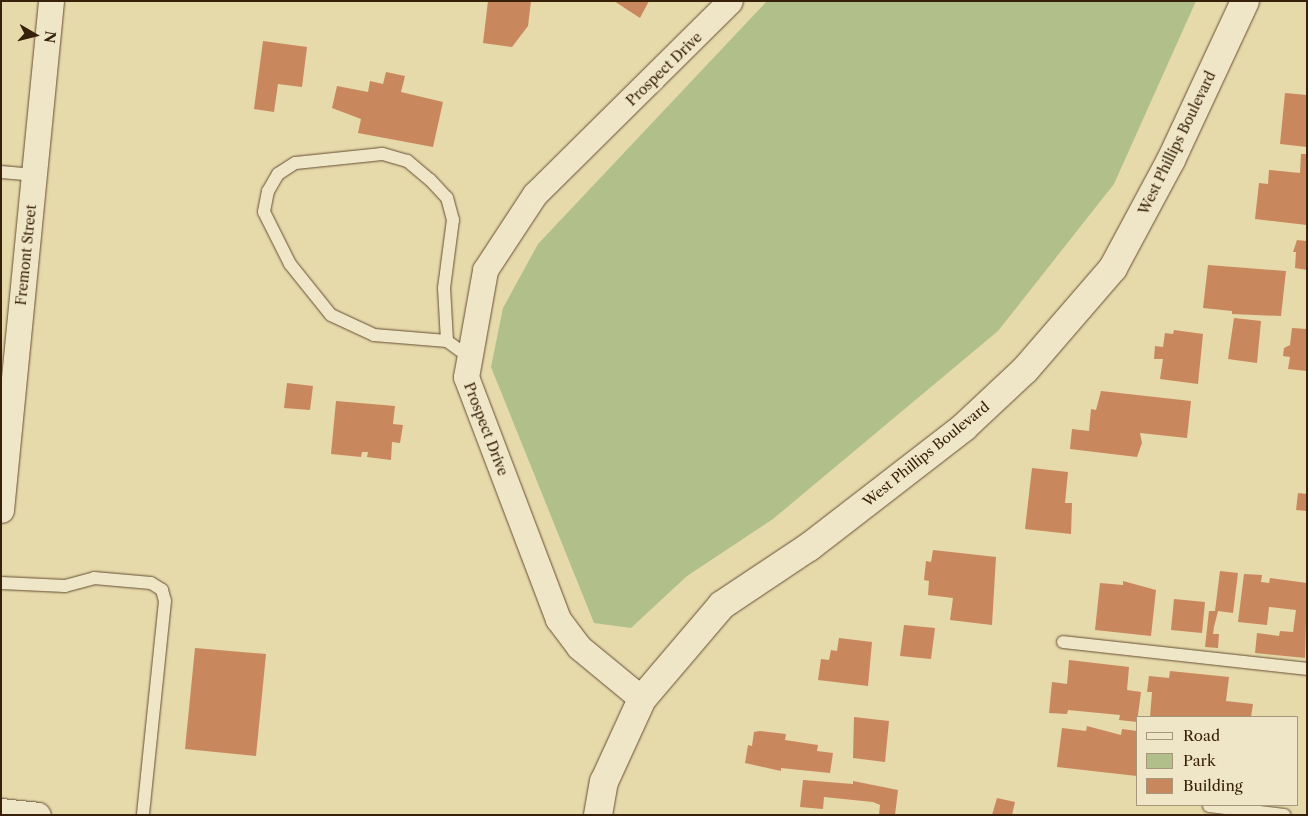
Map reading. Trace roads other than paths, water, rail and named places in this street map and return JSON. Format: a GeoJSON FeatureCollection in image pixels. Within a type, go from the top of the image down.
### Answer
{"type":"FeatureCollection","features":[{"type":"Feature","properties":{"kind":"street","name":"Fremont Street"},"geometry":{"type":"LineString","coordinates":[[1,510],[51,1]]}},
{"type":"Feature","properties":{"kind":"street","name":"Prospect Drive"},"geometry":{"type":"LineString","coordinates":[[642,699],[579,648],[558,619],[466,377],[485,270],[536,194],[730,1]]}},
{"type":"Feature","properties":{"kind":"street","name":"West Phillips Boulevard"},"geometry":{"type":"LineString","coordinates":[[598,815],[604,782],[642,699],[722,605],[809,547],[964,427],[1025,370],[1113,268],[1171,160],[1245,1]]}},
{"type":"Feature","properties":{"kind":"street"},"geometry":{"type":"LineString","coordinates":[[1,811],[38,815]]}},
{"type":"Feature","properties":{"kind":"lane"},"geometry":{"type":"LineString","coordinates":[[447,341],[444,288],[453,220],[447,198],[430,180],[407,161],[382,154],[295,163],[278,174],[268,191],[264,212],[290,264],[331,314],[374,335],[447,341],[469,357]]}},
{"type":"Feature","properties":{"kind":"lane"},"geometry":{"type":"LineString","coordinates":[[1,172],[34,175]]}},
{"type":"Feature","properties":{"kind":"lane"},"geometry":{"type":"LineString","coordinates":[[1,583],[56,586],[94,578],[151,583],[162,590],[165,601],[143,815]]}},
{"type":"Feature","properties":{"kind":"lane"},"geometry":{"type":"LineString","coordinates":[[1063,642],[1307,669]]}},
{"type":"Feature","properties":{"kind":"lane"},"geometry":{"type":"LineString","coordinates":[[1209,806],[1284,815]]}}]}
